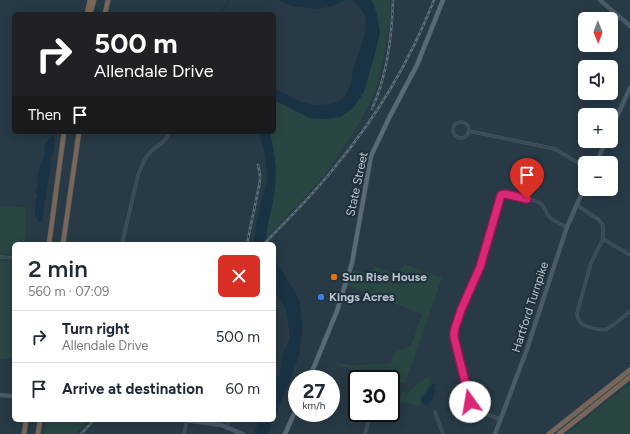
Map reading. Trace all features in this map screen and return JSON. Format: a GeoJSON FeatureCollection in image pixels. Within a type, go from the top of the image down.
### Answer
{"type":"FeatureCollection","features":[{"type":"Feature","properties":{"kind":"highway"},"geometry":{"type":"LineString","coordinates":[[87,12],[90,0]]}},
{"type":"Feature","properties":{"kind":"highway"},"geometry":{"type":"LineString","coordinates":[[91,12],[94,0]]}},
{"type":"Feature","properties":{"kind":"highway"},"geometry":{"type":"LineString","coordinates":[[105,12],[108,0]]}},
{"type":"Feature","properties":{"kind":"highway"},"geometry":{"type":"LineString","coordinates":[[49,242],[64,134]]}},
{"type":"Feature","properties":{"kind":"highway"},"geometry":{"type":"LineString","coordinates":[[63,242],[78,134]]}},
{"type":"Feature","properties":{"kind":"highway"},"geometry":{"type":"LineString","coordinates":[[549,434],[630,370]]}},
{"type":"Feature","properties":{"kind":"highway"},"geometry":{"type":"LineString","coordinates":[[559,434],[630,377]]}},
{"type":"Feature","properties":{"kind":"highway"},"geometry":{"type":"LineString","coordinates":[[24,434],[26,422]]}},
{"type":"Feature","properties":{"kind":"highway"},"geometry":{"type":"LineString","coordinates":[[38,434],[40,422]]}},
{"type":"Feature","properties":{"kind":"main road","name":"State Street"},"geometry":{"type":"LineString","coordinates":[[313,370],[335,316],[352,263],[371,156],[417,65],[443,0]]}},
{"type":"Feature","properties":{"kind":"main road"},"geometry":{"type":"LineString","coordinates":[[600,0],[630,26]]}},
{"type":"Feature","properties":{"kind":"main road"},"geometry":{"type":"LineString","coordinates":[[618,115],[630,88]]}},
{"type":"Feature","properties":{"kind":"main road","name":"Hartford Turnpike"},"geometry":{"type":"LineString","coordinates":[[495,434],[526,352],[567,227],[580,196]]}},
{"type":"Feature","properties":{"kind":"main road"},"geometry":{"type":"LineString","coordinates":[[0,395],[12,396]]}},
{"type":"Feature","properties":{"kind":"main road"},"geometry":{"type":"LineString","coordinates":[[210,422],[243,434]]}},
{"type":"Feature","properties":{"kind":"main road"},"geometry":{"type":"LineString","coordinates":[[285,434],[290,422]]}},
{"type":"Feature","properties":{"kind":"street"},"geometry":{"type":"LineString","coordinates":[[461,121],[468,126],[469,131],[466,136],[459,138],[453,133],[452,128],[456,123],[461,121]]}},
{"type":"Feature","properties":{"kind":"street"},"geometry":{"type":"LineString","coordinates":[[469,131],[555,149],[578,163]]}},
{"type":"Feature","properties":{"kind":"street"},"geometry":{"type":"LineString","coordinates":[[122,242],[138,175],[150,152],[163,142],[169,134]]}},
{"type":"Feature","properties":{"kind":"street"},"geometry":{"type":"LineString","coordinates":[[500,419],[477,411],[473,408],[470,402],[454,333],[461,310],[480,267],[501,195],[505,194],[535,201],[544,208],[548,216],[567,227]]}},
{"type":"Feature","properties":{"kind":"street"},"geometry":{"type":"LineString","coordinates":[[576,205],[598,218],[603,225],[603,239],[591,263],[577,313],[580,323],[595,329],[606,329],[630,312]]}},
{"type":"Feature","properties":{"kind":"street"},"geometry":{"type":"LineString","coordinates":[[603,239],[630,255]]}},
{"type":"Feature","properties":{"kind":"street"},"geometry":{"type":"LineString","coordinates":[[0,257],[12,258]]}},
{"type":"Feature","properties":{"kind":"street"},"geometry":{"type":"LineString","coordinates":[[435,412],[442,434]]}},
{"type":"Feature","properties":{"kind":"street"},"geometry":{"type":"LineString","coordinates":[[184,434],[187,422]]}},
{"type":"Feature","properties":{"kind":"street"},"geometry":{"type":"LineString","coordinates":[[227,427],[228,422]]}},
{"type":"Feature","properties":{"kind":"street"},"geometry":{"type":"LineString","coordinates":[[365,434],[368,422]]}},
{"type":"Feature","properties":{"kind":"green space"},"geometry":{"type":"Polygon","coordinates":[[[371,0],[390,0],[390,17],[385,50],[375,93],[363,116],[325,175],[266,239],[276,181],[275,162],[270,134],[276,134],[276,101],[310,118],[326,119],[340,117],[353,108],[364,92],[380,33],[374,5],[371,0]]]}},
{"type":"Feature","properties":{"kind":"green space"},"geometry":{"type":"Polygon","coordinates":[[[0,206],[26,207],[25,242],[12,242],[12,255],[0,254],[0,206]]]}},
{"type":"Feature","properties":{"kind":"green space"},"geometry":{"type":"Polygon","coordinates":[[[0,260],[12,261],[12,359],[0,359],[0,260]]]}},
{"type":"Feature","properties":{"kind":"green space"},"geometry":{"type":"Polygon","coordinates":[[[404,264],[442,278],[405,384],[400,383],[400,370],[355,370],[336,365],[337,362],[350,365],[391,363],[395,352],[411,346],[422,314],[348,286],[353,270],[371,274],[374,266],[399,275],[404,264]]]}},
{"type":"Feature","properties":{"kind":"green space"},"geometry":{"type":"Polygon","coordinates":[[[429,375],[431,383],[420,399],[421,406],[400,402],[402,391],[407,393],[429,375]]]}},
{"type":"Feature","properties":{"kind":"green space"},"geometry":{"type":"Polygon","coordinates":[[[630,383],[630,434],[566,434],[629,384],[630,383]]]}},
{"type":"Feature","properties":{"kind":"green space"},"geometry":{"type":"Polygon","coordinates":[[[46,422],[87,422],[75,434],[44,434],[46,422]]]}},
{"type":"Feature","properties":{"kind":"water"},"geometry":{"type":"Polygon","coordinates":[[[278,0],[345,0],[332,6],[318,9],[292,6],[278,0]]]}},
{"type":"Feature","properties":{"kind":"water"},"geometry":{"type":"Polygon","coordinates":[[[352,0],[371,0],[377,15],[380,33],[364,92],[353,108],[340,117],[326,119],[310,118],[276,101],[276,90],[283,92],[299,101],[317,105],[334,103],[345,96],[350,86],[354,66],[362,43],[366,25],[364,14],[352,0]]]}},
{"type":"Feature","properties":{"kind":"water"},"geometry":{"type":"Polygon","coordinates":[[[260,134],[270,134],[275,163],[275,176],[272,207],[268,221],[268,242],[253,242],[259,209],[266,187],[267,175],[265,154],[260,134]]]}},
{"type":"Feature","properties":{"kind":"water"},"geometry":{"type":"Polygon","coordinates":[[[52,135],[55,139],[53,155],[50,158],[51,162],[42,221],[40,222],[36,218],[35,212],[36,199],[38,197],[36,193],[38,183],[37,177],[44,157],[45,144],[52,135]]]}},
{"type":"Feature","properties":{"kind":"water"},"geometry":{"type":"Polygon","coordinates":[[[276,260],[299,299],[302,332],[299,356],[293,370],[288,370],[288,384],[276,414],[276,379],[280,374],[283,354],[289,340],[286,310],[276,292],[276,260]]]}},
{"type":"Feature","properties":{"kind":"water"},"geometry":{"type":"Polygon","coordinates":[[[433,383],[436,386],[433,388],[435,391],[433,399],[430,401],[428,406],[421,402],[421,400],[433,383]]]}},
{"type":"Feature","properties":{"kind":"water"},"geometry":{"type":"Polygon","coordinates":[[[258,422],[272,422],[268,434],[254,434],[258,422]]]}},
{"type":"Feature","properties":{"kind":"waterway"},"geometry":{"type":"LineString","coordinates":[[221,12],[227,4],[228,0]]}},
{"type":"Feature","properties":{"kind":"railway"},"geometry":{"type":"LineString","coordinates":[[372,109],[388,56],[393,0]]}},
{"type":"Feature","properties":{"kind":"railway"},"geometry":{"type":"LineString","coordinates":[[266,242],[318,188],[378,109],[403,67],[425,23],[434,0]]}},
{"type":"Feature","properties":{"kind":"railway"},"geometry":{"type":"LineString","coordinates":[[247,242],[260,181],[258,165]]}},
{"type":"Feature","properties":{"kind":"railway"},"geometry":{"type":"LineString","coordinates":[[81,434],[92,422]]}},
{"type":"Feature","properties":{"kind":"place","name":"Sun Rise House"},"geometry":{"type":"Point","coordinates":[334,277]}},
{"type":"Feature","properties":{"kind":"place","name":"Kings Acres"},"geometry":{"type":"Point","coordinates":[321,297]}},
{"type":"Feature","properties":{"kind":"route"},"geometry":{"type":"LineString","coordinates":[[470,402],[454,337],[455,328],[461,310],[480,267],[501,195],[505,194],[527,199]]}}]}
